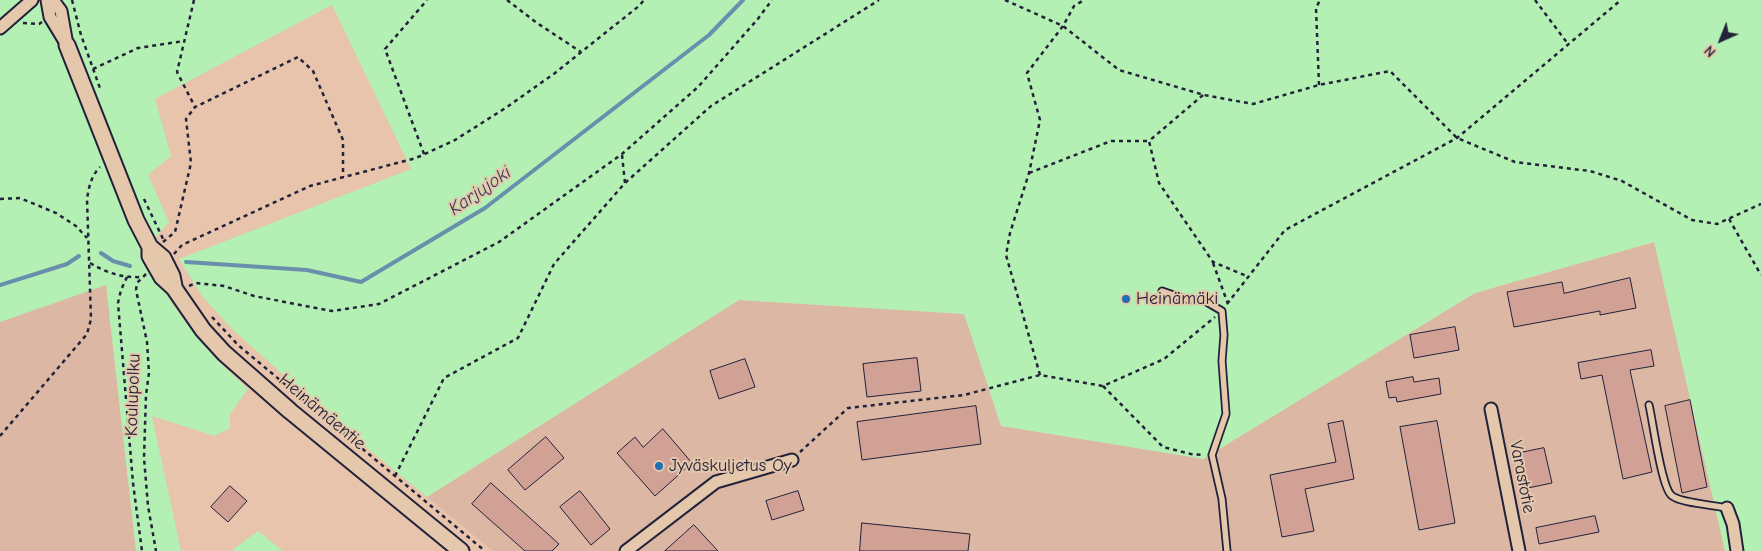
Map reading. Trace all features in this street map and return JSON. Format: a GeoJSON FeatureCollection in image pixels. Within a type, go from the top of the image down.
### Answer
{"type":"FeatureCollection","features":[{"type":"Feature","properties":{"kind":"street"},"geometry":{"type":"LineString","coordinates":[[0,28],[32,0]]}},
{"type":"Feature","properties":{"kind":"street","name":"Heinämäentie"},"geometry":{"type":"LineString","coordinates":[[47,0],[50,17],[67,45],[136,220],[157,244],[172,276],[181,287],[203,330],[224,353],[290,411],[461,551]]}},
{"type":"Feature","properties":{"kind":"street","name":"Heinämäentie"},"geometry":{"type":"LineString","coordinates":[[53,0],[61,10],[67,45]]}},
{"type":"Feature","properties":{"kind":"street","name":"Heinämäentie"},"geometry":{"type":"LineString","coordinates":[[157,244],[150,256],[156,268],[162,277],[181,287]]}},
{"type":"Feature","properties":{"kind":"street","name":"Varastotie"},"geometry":{"type":"LineString","coordinates":[[1491,409],[1519,551]]}},
{"type":"Feature","properties":{"kind":"street"},"geometry":{"type":"LineString","coordinates":[[626,551],[716,482],[792,460]]}},
{"type":"Feature","properties":{"kind":"street"},"geometry":{"type":"LineString","coordinates":[[1727,508],[1734,524],[1737,551]]}},
{"type":"Feature","properties":{"kind":"lane"},"geometry":{"type":"LineString","coordinates":[[1162,291],[1185,299],[1205,301],[1222,311],[1224,335],[1222,361],[1226,414],[1212,455],[1222,499],[1227,551]]}},
{"type":"Feature","properties":{"kind":"lane"},"geometry":{"type":"LineString","coordinates":[[1649,405],[1664,482],[1671,495],[1687,502],[1706,503],[1727,508]]}},
{"type":"Feature","properties":{"kind":"path"},"geometry":{"type":"LineString","coordinates":[[72,0],[80,35],[104,98]]}},
{"type":"Feature","properties":{"kind":"path"},"geometry":{"type":"LineString","coordinates":[[194,0],[177,72],[195,107]]}},
{"type":"Feature","properties":{"kind":"path"},"geometry":{"type":"LineString","coordinates":[[424,154],[385,49],[427,0]]}},
{"type":"Feature","properties":{"kind":"path"},"geometry":{"type":"LineString","coordinates":[[507,0],[537,23],[582,52]]}},
{"type":"Feature","properties":{"kind":"path"},"geometry":{"type":"LineString","coordinates":[[168,250],[171,258],[182,244],[310,186],[396,164],[455,140],[507,107],[582,52],[640,6],[644,0]]}},
{"type":"Feature","properties":{"kind":"path"},"geometry":{"type":"LineString","coordinates":[[196,283],[224,286],[254,296],[332,311],[379,304],[499,242],[622,154],[698,87],[757,20],[772,0]]}},
{"type":"Feature","properties":{"kind":"path"},"geometry":{"type":"LineString","coordinates":[[395,476],[444,378],[518,338],[554,264],[625,183],[711,106],[880,0]]}},
{"type":"Feature","properties":{"kind":"path"},"geometry":{"type":"LineString","coordinates":[[1005,0],[1064,26],[1120,70],[1204,95],[1253,104],[1319,85],[1390,71],[1457,138],[1515,162],[1590,171],[1614,179],[1692,220],[1717,224],[1761,204]]}},
{"type":"Feature","properties":{"kind":"path"},"geometry":{"type":"LineString","coordinates":[[1040,375],[1006,255],[1010,233],[1029,173],[1040,120],[1027,73],[1064,26],[1074,6],[1084,0]]}},
{"type":"Feature","properties":{"kind":"path"},"geometry":{"type":"LineString","coordinates":[[1319,85],[1316,8],[1320,0]]}},
{"type":"Feature","properties":{"kind":"path"},"geometry":{"type":"LineString","coordinates":[[1535,0],[1568,44]]}},
{"type":"Feature","properties":{"kind":"path"},"geometry":{"type":"LineString","coordinates":[[792,460],[848,408],[964,395],[1040,375],[1103,386],[1164,359],[1222,311],[1285,230],[1457,138],[1621,0]]}},
{"type":"Feature","properties":{"kind":"path"},"geometry":{"type":"LineString","coordinates":[[93,70],[138,48],[184,41]]}},
{"type":"Feature","properties":{"kind":"path"},"geometry":{"type":"LineString","coordinates":[[143,198],[157,244],[175,232],[182,207],[191,163],[186,119],[195,107],[298,57],[313,71],[343,140],[343,177]]}},
{"type":"Feature","properties":{"kind":"path"},"geometry":{"type":"LineString","coordinates":[[1029,173],[1111,142],[1149,141],[1204,95]]}},
{"type":"Feature","properties":{"kind":"path"},"geometry":{"type":"LineString","coordinates":[[1149,141],[1159,183],[1213,262],[1228,304]]}},
{"type":"Feature","properties":{"kind":"path"},"geometry":{"type":"LineString","coordinates":[[622,154],[625,183]]}},
{"type":"Feature","properties":{"kind":"path"},"geometry":{"type":"LineString","coordinates":[[0,436],[87,334],[91,319],[87,199],[89,186],[99,168],[113,161]]}},
{"type":"Feature","properties":{"kind":"path"},"geometry":{"type":"LineString","coordinates":[[0,199],[20,198],[56,213],[76,226],[88,240]]}},
{"type":"Feature","properties":{"kind":"path"},"geometry":{"type":"LineString","coordinates":[[1729,219],[1761,275]]}},
{"type":"Feature","properties":{"kind":"path"},"geometry":{"type":"LineString","coordinates":[[1213,262],[1249,277]]}},
{"type":"Feature","properties":{"kind":"path"},"geometry":{"type":"LineString","coordinates":[[90,263],[106,273],[127,278],[142,277],[156,268]]}},
{"type":"Feature","properties":{"kind":"path","name":"Koulupolku"},"geometry":{"type":"LineString","coordinates":[[142,277],[137,283],[136,290],[147,342],[148,373],[144,458],[148,506],[156,551]]}},
{"type":"Feature","properties":{"kind":"path"},"geometry":{"type":"LineString","coordinates":[[127,278],[120,290],[118,303],[133,484],[142,551]]}},
{"type":"Feature","properties":{"kind":"path"},"geometry":{"type":"LineString","coordinates":[[181,287],[194,294]]}},
{"type":"Feature","properties":{"kind":"path"},"geometry":{"type":"LineString","coordinates":[[212,317],[238,345],[485,551]]}},
{"type":"Feature","properties":{"kind":"path"},"geometry":{"type":"LineString","coordinates":[[1103,386],[1164,447],[1191,454],[1212,455]]}},
{"type":"Feature","properties":{"kind":"shaded area"},"geometry":{"type":"Polygon","coordinates":[[[1655,242],[1725,551],[493,551],[427,497],[739,300],[964,314],[1203,459],[1475,293],[1655,242]]]}},
{"type":"Feature","properties":{"kind":"shaded area"},"geometry":{"type":"Polygon","coordinates":[[[106,284],[136,551],[0,551],[0,322],[106,284]]]}},
{"type":"Feature","properties":{"kind":"green space"},"geometry":{"type":"Polygon","coordinates":[[[0,0],[1761,0],[1761,551],[1725,551],[1654,242],[1475,293],[1203,459],[1001,426],[964,314],[739,300],[427,497],[351,435],[234,331],[202,296],[179,259],[411,169],[332,5],[155,99],[171,156],[148,175],[169,222],[140,255],[185,322],[219,362],[248,389],[230,414],[230,428],[215,436],[152,416],[181,551],[136,551],[106,285],[0,322],[0,0]]]}},
{"type":"Feature","properties":{"kind":"green space"},"geometry":{"type":"Polygon","coordinates":[[[258,531],[283,551],[231,551],[258,531]]]}},
{"type":"Feature","properties":{"kind":"building"},"geometry":{"type":"Polygon","coordinates":[[[1630,278],[1636,308],[1600,315],[1600,311],[1514,327],[1507,292],[1562,282],[1564,293],[1630,278]]]}},
{"type":"Feature","properties":{"kind":"building"},"geometry":{"type":"Polygon","coordinates":[[[1455,327],[1459,350],[1414,358],[1410,335],[1455,327]]]}},
{"type":"Feature","properties":{"kind":"building"},"geometry":{"type":"Polygon","coordinates":[[[1651,350],[1654,366],[1630,370],[1652,472],[1623,479],[1602,375],[1581,379],[1578,363],[1651,350]]]}},
{"type":"Feature","properties":{"kind":"building"},"geometry":{"type":"Polygon","coordinates":[[[917,358],[921,391],[867,397],[863,364],[917,358]]]}},
{"type":"Feature","properties":{"kind":"building"},"geometry":{"type":"Polygon","coordinates":[[[745,359],[755,387],[719,399],[710,371],[745,359]]]}},
{"type":"Feature","properties":{"kind":"building"},"geometry":{"type":"Polygon","coordinates":[[[1413,377],[1414,382],[1439,378],[1441,394],[1397,402],[1396,397],[1389,398],[1386,382],[1413,377]]]}},
{"type":"Feature","properties":{"kind":"building"},"geometry":{"type":"Polygon","coordinates":[[[1690,400],[1707,487],[1682,493],[1665,406],[1690,400]]]}},
{"type":"Feature","properties":{"kind":"building"},"geometry":{"type":"Polygon","coordinates":[[[976,406],[981,444],[862,460],[857,422],[976,406]]]}},
{"type":"Feature","properties":{"kind":"building"},"geometry":{"type":"Polygon","coordinates":[[[1343,421],[1354,479],[1305,489],[1314,531],[1282,537],[1270,475],[1336,462],[1328,424],[1343,421]]]}},
{"type":"Feature","properties":{"kind":"building"},"geometry":{"type":"Polygon","coordinates":[[[1437,421],[1455,523],[1419,530],[1400,427],[1437,421]]]}},
{"type":"Feature","properties":{"kind":"building"},"geometry":{"type":"Polygon","coordinates":[[[663,429],[692,463],[655,496],[617,453],[635,437],[643,447],[663,429]]]}},
{"type":"Feature","properties":{"kind":"building"},"geometry":{"type":"Polygon","coordinates":[[[546,437],[564,458],[525,490],[508,470],[546,437]]]}},
{"type":"Feature","properties":{"kind":"building"},"geometry":{"type":"Polygon","coordinates":[[[1544,448],[1552,483],[1528,488],[1520,453],[1544,448]]]}},
{"type":"Feature","properties":{"kind":"building"},"geometry":{"type":"Polygon","coordinates":[[[491,483],[559,544],[552,551],[525,551],[472,504],[491,483]]]}},
{"type":"Feature","properties":{"kind":"building"},"geometry":{"type":"Polygon","coordinates":[[[230,486],[247,501],[228,522],[211,507],[230,486]]]}},
{"type":"Feature","properties":{"kind":"building"},"geometry":{"type":"Polygon","coordinates":[[[580,491],[610,529],[591,545],[560,507],[580,491]]]}},
{"type":"Feature","properties":{"kind":"building"},"geometry":{"type":"Polygon","coordinates":[[[798,491],[804,510],[772,520],[766,501],[798,491]]]}},
{"type":"Feature","properties":{"kind":"building"},"geometry":{"type":"Polygon","coordinates":[[[1595,516],[1599,532],[1539,544],[1536,528],[1595,516]]]}},
{"type":"Feature","properties":{"kind":"building"},"geometry":{"type":"Polygon","coordinates":[[[862,523],[970,534],[968,551],[860,551],[862,523]]]}},
{"type":"Feature","properties":{"kind":"building"},"geometry":{"type":"Polygon","coordinates":[[[694,525],[718,551],[665,551],[694,525]]]}},
{"type":"Feature","properties":{"kind":"waterway","name":"Karjujoki"},"geometry":{"type":"LineString","coordinates":[[186,262],[307,270],[361,282],[485,208],[709,35],[743,0]]}},
{"type":"Feature","properties":{"kind":"waterway","name":"Karjujoki"},"geometry":{"type":"LineString","coordinates":[[101,253],[113,261],[130,266]]}},
{"type":"Feature","properties":{"kind":"waterway","name":"Karjujoki"},"geometry":{"type":"LineString","coordinates":[[0,285],[67,264],[79,256]]}},
{"type":"Feature","properties":{"kind":"place","name":"Heinämäki"},"geometry":{"type":"Point","coordinates":[1126,299]}},
{"type":"Feature","properties":{"kind":"place","name":"Jyväskuljetus Oy"},"geometry":{"type":"Point","coordinates":[659,466]}}]}
